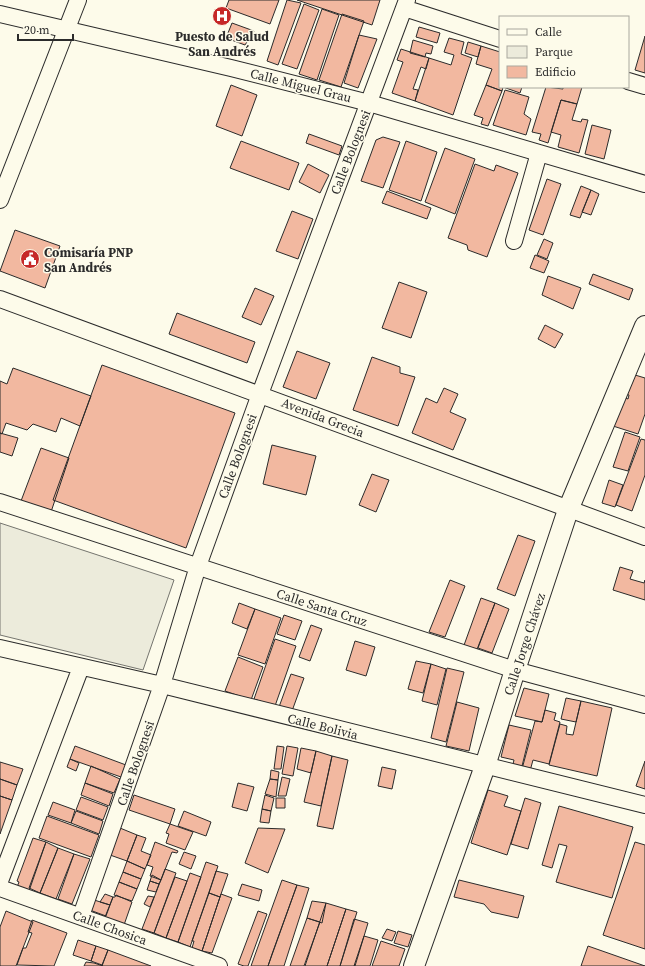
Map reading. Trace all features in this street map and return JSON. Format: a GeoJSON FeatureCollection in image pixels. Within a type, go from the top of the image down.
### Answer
{"type":"FeatureCollection","features":[{"type":"Feature","properties":{"kind":"street"},"geometry":{"type":"LineString","coordinates":[[0,200],[78,0]]}},
{"type":"Feature","properties":{"kind":"street"},"geometry":{"type":"LineString","coordinates":[[405,4],[499,39]]}},
{"type":"Feature","properties":{"kind":"street","name":"Calle Bolognesi"},"geometry":{"type":"LineString","coordinates":[[81,916],[162,685],[198,566],[260,394],[405,4]]}},
{"type":"Feature","properties":{"kind":"street","name":"Calle Miguel Grau"},"geometry":{"type":"LineString","coordinates":[[0,14],[369,102],[645,184]]}},
{"type":"Feature","properties":{"kind":"street"},"geometry":{"type":"LineString","coordinates":[[629,81],[645,86]]}},
{"type":"Feature","properties":{"kind":"street"},"geometry":{"type":"LineString","coordinates":[[514,241],[539,153]]}},
{"type":"Feature","properties":{"kind":"street","name":"Avenida Grecia"},"geometry":{"type":"LineString","coordinates":[[0,299],[260,394],[568,510],[645,537]]}},
{"type":"Feature","properties":{"kind":"street","name":"Calle Jorge Chávez"},"geometry":{"type":"LineString","coordinates":[[414,966],[485,766],[568,510],[640,357],[645,326]]}},
{"type":"Feature","properties":{"kind":"street","name":"Calle Santa Cruz"},"geometry":{"type":"LineString","coordinates":[[0,502],[515,670],[645,705]]}},
{"type":"Feature","properties":{"kind":"street","name":"Calle Bolivia"},"geometry":{"type":"LineString","coordinates":[[0,648],[162,685],[645,805]]}},
{"type":"Feature","properties":{"kind":"street"},"geometry":{"type":"LineString","coordinates":[[0,881],[80,667]]}},
{"type":"Feature","properties":{"kind":"street","name":"Calle Chosica"},"geometry":{"type":"LineString","coordinates":[[0,888],[219,966]]}},
{"type":"Feature","properties":{"kind":"green space"},"geometry":{"type":"Polygon","coordinates":[[[0,523],[174,580],[143,670],[0,635],[0,523]]]}},
{"type":"Feature","properties":{"kind":"building"},"geometry":{"type":"Polygon","coordinates":[[[229,0],[279,0],[270,24],[226,8],[229,0]]]}},
{"type":"Feature","properties":{"kind":"building"},"geometry":{"type":"Polygon","coordinates":[[[287,0],[301,3],[278,65],[267,61],[287,0]]]}},
{"type":"Feature","properties":{"kind":"building"},"geometry":{"type":"Polygon","coordinates":[[[297,0],[380,0],[372,25],[297,0]]]}},
{"type":"Feature","properties":{"kind":"building"},"geometry":{"type":"Polygon","coordinates":[[[304,4],[319,10],[297,69],[282,64],[304,4]]]}},
{"type":"Feature","properties":{"kind":"building"},"geometry":{"type":"Polygon","coordinates":[[[322,9],[339,15],[317,80],[299,74],[322,9]]]}},
{"type":"Feature","properties":{"kind":"building"},"geometry":{"type":"Polygon","coordinates":[[[342,14],[364,21],[341,87],[319,80],[342,14]]]}},
{"type":"Feature","properties":{"kind":"building"},"geometry":{"type":"Polygon","coordinates":[[[232,23],[254,31],[245,45],[226,38],[232,23]]]}},
{"type":"Feature","properties":{"kind":"building"},"geometry":{"type":"Polygon","coordinates":[[[419,27],[440,33],[437,43],[416,37],[419,27]]]}},
{"type":"Feature","properties":{"kind":"building"},"geometry":{"type":"Polygon","coordinates":[[[359,35],[377,39],[358,88],[344,83],[359,35]]]}},
{"type":"Feature","properties":{"kind":"building"},"geometry":{"type":"Polygon","coordinates":[[[645,36],[645,73],[635,70],[645,36]]]}},
{"type":"Feature","properties":{"kind":"building"},"geometry":{"type":"Polygon","coordinates":[[[449,38],[464,42],[461,54],[472,58],[453,115],[415,101],[429,58],[451,65],[454,55],[444,52],[449,38]]]}},
{"type":"Feature","properties":{"kind":"building"},"geometry":{"type":"Polygon","coordinates":[[[413,40],[433,46],[431,54],[426,53],[425,57],[410,53],[413,40]]]}},
{"type":"Feature","properties":{"kind":"building"},"geometry":{"type":"Polygon","coordinates":[[[468,42],[481,46],[478,57],[465,53],[468,42]]]}},
{"type":"Feature","properties":{"kind":"building"},"geometry":{"type":"Polygon","coordinates":[[[481,46],[499,52],[499,88],[503,88],[502,91],[486,85],[492,69],[476,64],[481,46]]]}},
{"type":"Feature","properties":{"kind":"building"},"geometry":{"type":"Polygon","coordinates":[[[401,49],[429,58],[426,69],[421,67],[413,89],[418,90],[415,101],[392,93],[403,62],[397,60],[401,49]]]}},
{"type":"Feature","properties":{"kind":"building"},"geometry":{"type":"Polygon","coordinates":[[[231,85],[257,95],[242,136],[216,126],[231,85]]]}},
{"type":"Feature","properties":{"kind":"building"},"geometry":{"type":"Polygon","coordinates":[[[486,85],[502,91],[488,126],[481,124],[483,118],[474,115],[486,85]]]}},
{"type":"Feature","properties":{"kind":"building"},"geometry":{"type":"Polygon","coordinates":[[[506,88],[522,88],[520,93],[506,88]]]}},
{"type":"Feature","properties":{"kind":"building"},"geometry":{"type":"Polygon","coordinates":[[[546,88],[582,88],[577,104],[561,100],[548,143],[539,140],[541,134],[532,132],[546,88]]]}},
{"type":"Feature","properties":{"kind":"building"},"geometry":{"type":"Polygon","coordinates":[[[505,90],[529,97],[524,114],[531,119],[526,135],[493,125],[505,90]]]}},
{"type":"Feature","properties":{"kind":"building"},"geometry":{"type":"Polygon","coordinates":[[[561,100],[577,104],[572,120],[581,122],[582,119],[588,120],[579,153],[558,147],[561,135],[551,132],[561,100]]]}},
{"type":"Feature","properties":{"kind":"building"},"geometry":{"type":"Polygon","coordinates":[[[592,125],[611,130],[604,159],[585,154],[592,125]]]}},
{"type":"Feature","properties":{"kind":"building"},"geometry":{"type":"Polygon","coordinates":[[[309,134],[342,146],[339,155],[306,143],[309,134]]]}},
{"type":"Feature","properties":{"kind":"building"},"geometry":{"type":"Polygon","coordinates":[[[383,137],[400,142],[383,188],[361,181],[376,140],[383,137]]]}},
{"type":"Feature","properties":{"kind":"building"},"geometry":{"type":"Polygon","coordinates":[[[241,141],[299,163],[289,190],[230,168],[241,141]]]}},
{"type":"Feature","properties":{"kind":"building"},"geometry":{"type":"Polygon","coordinates":[[[406,141],[437,152],[421,201],[389,190],[406,141]]]}},
{"type":"Feature","properties":{"kind":"building"},"geometry":{"type":"Polygon","coordinates":[[[445,148],[475,159],[455,214],[425,202],[445,148]]]}},
{"type":"Feature","properties":{"kind":"building"},"geometry":{"type":"Polygon","coordinates":[[[308,164],[329,175],[320,193],[299,182],[308,164]]]}},
{"type":"Feature","properties":{"kind":"building"},"geometry":{"type":"Polygon","coordinates":[[[475,164],[494,171],[496,165],[518,173],[487,257],[468,250],[467,245],[448,238],[475,164]]]}},
{"type":"Feature","properties":{"kind":"building"},"geometry":{"type":"Polygon","coordinates":[[[547,179],[561,184],[543,235],[529,230],[547,179]]]}},
{"type":"Feature","properties":{"kind":"building"},"geometry":{"type":"Polygon","coordinates":[[[581,186],[591,190],[580,218],[570,215],[581,186]]]}},
{"type":"Feature","properties":{"kind":"building"},"geometry":{"type":"Polygon","coordinates":[[[591,190],[599,194],[591,215],[582,212],[591,190]]]}},
{"type":"Feature","properties":{"kind":"building"},"geometry":{"type":"Polygon","coordinates":[[[387,191],[431,208],[427,219],[382,203],[387,191]]]}},
{"type":"Feature","properties":{"kind":"building"},"geometry":{"type":"Polygon","coordinates":[[[292,211],[313,219],[298,259],[276,251],[292,211]]]}},
{"type":"Feature","properties":{"kind":"building","name":"Comisaría PNP San Andrés"},"geometry":{"type":"Polygon","coordinates":[[[15,230],[60,246],[45,288],[0,271],[15,230]]]}},
{"type":"Feature","properties":{"kind":"building"},"geometry":{"type":"Polygon","coordinates":[[[544,239],[553,243],[547,259],[537,255],[544,239]]]}},
{"type":"Feature","properties":{"kind":"building"},"geometry":{"type":"Polygon","coordinates":[[[535,255],[549,261],[544,273],[530,268],[535,255]]]}},
{"type":"Feature","properties":{"kind":"building"},"geometry":{"type":"Polygon","coordinates":[[[593,274],[633,289],[629,300],[589,284],[593,274]]]}},
{"type":"Feature","properties":{"kind":"building"},"geometry":{"type":"Polygon","coordinates":[[[548,276],[581,288],[573,309],[542,295],[548,276]]]}},
{"type":"Feature","properties":{"kind":"building"},"geometry":{"type":"Polygon","coordinates":[[[399,282],[427,292],[411,338],[382,328],[399,282]]]}},
{"type":"Feature","properties":{"kind":"building"},"geometry":{"type":"Polygon","coordinates":[[[255,288],[274,296],[261,325],[242,317],[255,288]]]}},
{"type":"Feature","properties":{"kind":"building"},"geometry":{"type":"Polygon","coordinates":[[[177,313],[255,342],[247,363],[169,334],[177,313]]]}},
{"type":"Feature","properties":{"kind":"building"},"geometry":{"type":"Polygon","coordinates":[[[545,325],[563,334],[555,348],[538,339],[545,325]]]}},
{"type":"Feature","properties":{"kind":"building"},"geometry":{"type":"Polygon","coordinates":[[[297,351],[330,363],[316,399],[283,387],[297,351]]]}},
{"type":"Feature","properties":{"kind":"building"},"geometry":{"type":"Polygon","coordinates":[[[372,357],[400,367],[400,373],[415,377],[398,426],[353,410],[372,357]]]}},
{"type":"Feature","properties":{"kind":"building"},"geometry":{"type":"Polygon","coordinates":[[[102,365],[235,413],[186,548],[53,500],[102,365]]]}},
{"type":"Feature","properties":{"kind":"building"},"geometry":{"type":"Polygon","coordinates":[[[13,368],[91,396],[80,426],[61,418],[56,432],[33,424],[27,430],[6,423],[2,434],[0,433],[0,381],[7,384],[13,368]]]}},
{"type":"Feature","properties":{"kind":"building"},"geometry":{"type":"Polygon","coordinates":[[[635,375],[645,378],[645,414],[638,434],[613,426],[623,397],[628,399],[629,395],[624,393],[628,381],[632,383],[635,375]]]}},
{"type":"Feature","properties":{"kind":"building"},"geometry":{"type":"Polygon","coordinates":[[[444,388],[458,394],[450,412],[466,419],[453,450],[412,433],[426,398],[437,403],[444,388]]]}},
{"type":"Feature","properties":{"kind":"building"},"geometry":{"type":"Polygon","coordinates":[[[625,432],[640,437],[628,471],[613,467],[625,432]]]}},
{"type":"Feature","properties":{"kind":"building"},"geometry":{"type":"Polygon","coordinates":[[[0,433],[18,438],[12,456],[0,452],[0,433]]]}},
{"type":"Feature","properties":{"kind":"building"},"geometry":{"type":"Polygon","coordinates":[[[641,439],[645,440],[645,475],[632,511],[616,505],[641,439]]]}},
{"type":"Feature","properties":{"kind":"building"},"geometry":{"type":"Polygon","coordinates":[[[272,445],[316,456],[306,495],[263,484],[272,445]]]}},
{"type":"Feature","properties":{"kind":"building"},"geometry":{"type":"Polygon","coordinates":[[[41,448],[69,458],[51,512],[21,501],[41,448]]]}},
{"type":"Feature","properties":{"kind":"building"},"geometry":{"type":"Polygon","coordinates":[[[372,474],[389,480],[376,512],[359,505],[372,474]]]}},
{"type":"Feature","properties":{"kind":"building"},"geometry":{"type":"Polygon","coordinates":[[[609,480],[623,485],[615,507],[602,503],[609,480]]]}},
{"type":"Feature","properties":{"kind":"building"},"geometry":{"type":"Polygon","coordinates":[[[518,535],[535,541],[515,596],[497,589],[518,535]]]}},
{"type":"Feature","properties":{"kind":"building"},"geometry":{"type":"Polygon","coordinates":[[[620,567],[633,571],[630,579],[644,583],[645,580],[645,600],[613,590],[620,567]]]}},
{"type":"Feature","properties":{"kind":"building"},"geometry":{"type":"Polygon","coordinates":[[[450,580],[465,586],[445,637],[429,632],[450,580]]]}},
{"type":"Feature","properties":{"kind":"building"},"geometry":{"type":"Polygon","coordinates":[[[481,598],[495,603],[476,652],[463,648],[481,598]]]}},
{"type":"Feature","properties":{"kind":"building"},"geometry":{"type":"Polygon","coordinates":[[[239,603],[255,609],[247,629],[232,623],[239,603]]]}},
{"type":"Feature","properties":{"kind":"building"},"geometry":{"type":"Polygon","coordinates":[[[495,603],[509,609],[492,653],[478,648],[495,603]]]}},
{"type":"Feature","properties":{"kind":"building"},"geometry":{"type":"Polygon","coordinates":[[[255,609],[281,618],[265,664],[238,655],[255,609]]]}},
{"type":"Feature","properties":{"kind":"building"},"geometry":{"type":"Polygon","coordinates":[[[284,615],[302,621],[295,640],[277,634],[284,615]]]}},
{"type":"Feature","properties":{"kind":"building"},"geometry":{"type":"Polygon","coordinates":[[[311,625],[322,629],[310,661],[299,657],[311,625]]]}},
{"type":"Feature","properties":{"kind":"building"},"geometry":{"type":"Polygon","coordinates":[[[275,639],[296,646],[275,706],[254,699],[275,639]]]}},
{"type":"Feature","properties":{"kind":"building"},"geometry":{"type":"Polygon","coordinates":[[[355,641],[375,647],[366,676],[346,670],[355,641]]]}},
{"type":"Feature","properties":{"kind":"building"},"geometry":{"type":"Polygon","coordinates":[[[238,657],[263,667],[251,700],[225,691],[238,657]]]}},
{"type":"Feature","properties":{"kind":"building"},"geometry":{"type":"Polygon","coordinates":[[[416,661],[431,664],[423,693],[408,689],[416,661]]]}},
{"type":"Feature","properties":{"kind":"building"},"geometry":{"type":"Polygon","coordinates":[[[431,664],[446,669],[437,705],[422,701],[431,664]]]}},
{"type":"Feature","properties":{"kind":"building"},"geometry":{"type":"Polygon","coordinates":[[[447,668],[464,672],[446,742],[431,738],[447,668]]]}},
{"type":"Feature","properties":{"kind":"building"},"geometry":{"type":"Polygon","coordinates":[[[291,674],[304,678],[292,711],[279,707],[291,674]]]}},
{"type":"Feature","properties":{"kind":"building"},"geometry":{"type":"Polygon","coordinates":[[[524,688],[549,694],[542,722],[515,716],[524,688]]]}},
{"type":"Feature","properties":{"kind":"building"},"geometry":{"type":"Polygon","coordinates":[[[566,698],[581,701],[576,722],[561,719],[566,698]]]}},
{"type":"Feature","properties":{"kind":"building"},"geometry":{"type":"Polygon","coordinates":[[[581,701],[612,708],[597,776],[549,765],[560,724],[567,726],[566,734],[573,735],[581,701]]]}},
{"type":"Feature","properties":{"kind":"building"},"geometry":{"type":"Polygon","coordinates":[[[457,702],[479,708],[469,751],[446,746],[457,702]]]}},
{"type":"Feature","properties":{"kind":"building"},"geometry":{"type":"Polygon","coordinates":[[[545,710],[556,713],[554,720],[560,722],[549,764],[533,760],[530,771],[522,769],[535,721],[542,722],[545,710]]]}},
{"type":"Feature","properties":{"kind":"building"},"geometry":{"type":"Polygon","coordinates":[[[509,725],[531,730],[521,770],[512,768],[514,760],[501,757],[509,725]]]}},
{"type":"Feature","properties":{"kind":"building"},"geometry":{"type":"Polygon","coordinates":[[[75,746],[126,765],[121,777],[70,759],[75,746]]]}},
{"type":"Feature","properties":{"kind":"building"},"geometry":{"type":"Polygon","coordinates":[[[277,746],[284,747],[281,769],[274,769],[277,746]]]}},
{"type":"Feature","properties":{"kind":"building"},"geometry":{"type":"Polygon","coordinates":[[[287,746],[298,748],[293,776],[282,774],[287,746]]]}},
{"type":"Feature","properties":{"kind":"building"},"geometry":{"type":"Polygon","coordinates":[[[301,748],[316,751],[311,773],[297,769],[301,748]]]}},
{"type":"Feature","properties":{"kind":"building"},"geometry":{"type":"Polygon","coordinates":[[[316,751],[332,756],[321,806],[304,802],[316,751]]]}},
{"type":"Feature","properties":{"kind":"building"},"geometry":{"type":"Polygon","coordinates":[[[332,756],[348,760],[333,829],[317,826],[332,756]]]}},
{"type":"Feature","properties":{"kind":"building"},"geometry":{"type":"Polygon","coordinates":[[[70,759],[79,763],[76,771],[67,767],[70,759]]]}},
{"type":"Feature","properties":{"kind":"building"},"geometry":{"type":"Polygon","coordinates":[[[645,761],[645,789],[636,786],[645,761]]]}},
{"type":"Feature","properties":{"kind":"building"},"geometry":{"type":"Polygon","coordinates":[[[0,762],[23,769],[17,785],[0,779],[0,762]]]}},
{"type":"Feature","properties":{"kind":"building"},"geometry":{"type":"Polygon","coordinates":[[[91,766],[120,779],[114,793],[85,783],[91,766]]]}},
{"type":"Feature","properties":{"kind":"building"},"geometry":{"type":"Polygon","coordinates":[[[382,767],[396,770],[392,789],[378,786],[382,767]]]}},
{"type":"Feature","properties":{"kind":"building"},"geometry":{"type":"Polygon","coordinates":[[[271,770],[279,772],[278,780],[270,779],[271,770]]]}},
{"type":"Feature","properties":{"kind":"building"},"geometry":{"type":"Polygon","coordinates":[[[282,777],[290,779],[286,796],[278,796],[282,777]]]}},
{"type":"Feature","properties":{"kind":"building"},"geometry":{"type":"Polygon","coordinates":[[[0,779],[17,785],[12,800],[0,796],[0,779]]]}},
{"type":"Feature","properties":{"kind":"building"},"geometry":{"type":"Polygon","coordinates":[[[270,779],[278,780],[276,797],[265,794],[270,779]]]}},
{"type":"Feature","properties":{"kind":"building"},"geometry":{"type":"Polygon","coordinates":[[[85,783],[113,794],[109,806],[81,795],[85,783]]]}},
{"type":"Feature","properties":{"kind":"building"},"geometry":{"type":"Polygon","coordinates":[[[238,783],[254,787],[247,811],[232,807],[238,783]]]}},
{"type":"Feature","properties":{"kind":"building"},"geometry":{"type":"Polygon","coordinates":[[[488,790],[508,796],[504,806],[521,811],[507,855],[471,843],[488,790]]]}},
{"type":"Feature","properties":{"kind":"building"},"geometry":{"type":"Polygon","coordinates":[[[134,795],[175,809],[170,824],[129,810],[134,795]]]}},
{"type":"Feature","properties":{"kind":"building"},"geometry":{"type":"Polygon","coordinates":[[[265,795],[274,798],[271,811],[262,809],[265,795]]]}},
{"type":"Feature","properties":{"kind":"building"},"geometry":{"type":"Polygon","coordinates":[[[0,796],[12,800],[0,834],[0,796]]]}},
{"type":"Feature","properties":{"kind":"building"},"geometry":{"type":"Polygon","coordinates":[[[81,797],[108,807],[103,820],[76,810],[81,797]]]}},
{"type":"Feature","properties":{"kind":"building"},"geometry":{"type":"Polygon","coordinates":[[[276,798],[285,798],[285,808],[276,808],[276,798]]]}},
{"type":"Feature","properties":{"kind":"building"},"geometry":{"type":"Polygon","coordinates":[[[525,798],[541,803],[528,849],[511,844],[525,798]]]}},
{"type":"Feature","properties":{"kind":"building"},"geometry":{"type":"Polygon","coordinates":[[[53,802],[75,810],[71,823],[48,815],[53,802]]]}},
{"type":"Feature","properties":{"kind":"building"},"geometry":{"type":"Polygon","coordinates":[[[559,806],[633,827],[612,898],[556,882],[567,846],[559,844],[552,868],[542,865],[559,806]]]}},
{"type":"Feature","properties":{"kind":"building"},"geometry":{"type":"Polygon","coordinates":[[[262,809],[271,811],[269,823],[260,822],[262,809]]]}},
{"type":"Feature","properties":{"kind":"building"},"geometry":{"type":"Polygon","coordinates":[[[76,811],[103,821],[99,834],[71,823],[76,811]]]}},
{"type":"Feature","properties":{"kind":"building"},"geometry":{"type":"Polygon","coordinates":[[[184,811],[211,822],[206,836],[178,826],[184,811]]]}},
{"type":"Feature","properties":{"kind":"building"},"geometry":{"type":"Polygon","coordinates":[[[47,816],[99,835],[91,857],[39,838],[47,816]]]}},
{"type":"Feature","properties":{"kind":"building"},"geometry":{"type":"Polygon","coordinates":[[[170,824],[193,832],[185,850],[166,843],[169,834],[166,833],[170,824]]]}},
{"type":"Feature","properties":{"kind":"building"},"geometry":{"type":"Polygon","coordinates":[[[120,828],[137,835],[127,861],[110,855],[120,828]]]}},
{"type":"Feature","properties":{"kind":"building"},"geometry":{"type":"Polygon","coordinates":[[[258,828],[285,829],[268,873],[245,863],[258,828]]]}},
{"type":"Feature","properties":{"kind":"building"},"geometry":{"type":"Polygon","coordinates":[[[137,835],[146,838],[141,851],[151,855],[145,869],[127,861],[137,835]]]}},
{"type":"Feature","properties":{"kind":"building"},"geometry":{"type":"Polygon","coordinates":[[[33,838],[46,842],[29,891],[17,887],[19,882],[17,881],[33,838]]]}},
{"type":"Feature","properties":{"kind":"building"},"geometry":{"type":"Polygon","coordinates":[[[46,842],[58,848],[40,893],[29,888],[46,842]]]}},
{"type":"Feature","properties":{"kind":"building"},"geometry":{"type":"Polygon","coordinates":[[[155,842],[178,851],[177,853],[172,852],[161,880],[150,876],[153,867],[147,865],[155,842]]]}},
{"type":"Feature","properties":{"kind":"building"},"geometry":{"type":"Polygon","coordinates":[[[635,842],[645,845],[645,949],[603,935],[635,842]]]}},
{"type":"Feature","properties":{"kind":"building"},"geometry":{"type":"Polygon","coordinates":[[[58,848],[74,854],[56,899],[40,893],[58,848]]]}},
{"type":"Feature","properties":{"kind":"building"},"geometry":{"type":"Polygon","coordinates":[[[184,852],[196,856],[191,869],[179,864],[184,852]]]}},
{"type":"Feature","properties":{"kind":"building"},"geometry":{"type":"Polygon","coordinates":[[[74,854],[90,859],[72,904],[58,899],[74,854]]]}},
{"type":"Feature","properties":{"kind":"building"},"geometry":{"type":"Polygon","coordinates":[[[127,861],[145,869],[141,879],[123,872],[127,861]]]}},
{"type":"Feature","properties":{"kind":"building"},"geometry":{"type":"Polygon","coordinates":[[[206,862],[218,866],[190,947],[178,942],[206,862]]]}},
{"type":"Feature","properties":{"kind":"building"},"geometry":{"type":"Polygon","coordinates":[[[165,869],[176,873],[154,933],[142,929],[165,869]]]}},
{"type":"Feature","properties":{"kind":"building"},"geometry":{"type":"Polygon","coordinates":[[[216,871],[228,874],[220,897],[209,893],[216,871]]]}},
{"type":"Feature","properties":{"kind":"building"},"geometry":{"type":"Polygon","coordinates":[[[123,872],[141,879],[137,889],[119,882],[123,872]]]}},
{"type":"Feature","properties":{"kind":"building"},"geometry":{"type":"Polygon","coordinates":[[[190,873],[201,877],[178,942],[166,938],[190,873]]]}},
{"type":"Feature","properties":{"kind":"building"},"geometry":{"type":"Polygon","coordinates":[[[152,875],[161,880],[159,884],[150,881],[152,875]]]}},
{"type":"Feature","properties":{"kind":"building"},"geometry":{"type":"Polygon","coordinates":[[[175,877],[187,881],[166,938],[154,933],[175,877]]]}},
{"type":"Feature","properties":{"kind":"building"},"geometry":{"type":"Polygon","coordinates":[[[282,880],[297,885],[268,966],[251,966],[282,880]]]}},
{"type":"Feature","properties":{"kind":"building"},"geometry":{"type":"Polygon","coordinates":[[[459,880],[524,896],[518,918],[491,912],[484,904],[454,897],[459,880]]]}},
{"type":"Feature","properties":{"kind":"building"},"geometry":{"type":"Polygon","coordinates":[[[150,881],[159,884],[156,892],[147,890],[150,881]]]}},
{"type":"Feature","properties":{"kind":"building"},"geometry":{"type":"Polygon","coordinates":[[[119,882],[137,889],[132,901],[114,895],[119,882]]]}},
{"type":"Feature","properties":{"kind":"building"},"geometry":{"type":"Polygon","coordinates":[[[242,884],[262,890],[259,901],[238,895],[242,884]]]}},
{"type":"Feature","properties":{"kind":"building"},"geometry":{"type":"Polygon","coordinates":[[[297,885],[309,888],[284,966],[268,966],[297,885]]]}},
{"type":"Feature","properties":{"kind":"building"},"geometry":{"type":"Polygon","coordinates":[[[209,893],[220,897],[202,951],[192,948],[194,941],[192,941],[209,893]]]}},
{"type":"Feature","properties":{"kind":"building"},"geometry":{"type":"Polygon","coordinates":[[[105,894],[113,897],[110,905],[100,902],[105,894]]]}},
{"type":"Feature","properties":{"kind":"building"},"geometry":{"type":"Polygon","coordinates":[[[221,894],[232,898],[212,953],[202,951],[221,894]]]}},
{"type":"Feature","properties":{"kind":"building"},"geometry":{"type":"Polygon","coordinates":[[[116,895],[132,902],[124,925],[105,917],[113,897],[116,895]]]}},
{"type":"Feature","properties":{"kind":"building"},"geometry":{"type":"Polygon","coordinates":[[[148,896],[154,897],[150,907],[144,904],[148,896]]]}},
{"type":"Feature","properties":{"kind":"building"},"geometry":{"type":"Polygon","coordinates":[[[91,899],[110,905],[106,916],[87,909],[91,899]]]}},
{"type":"Feature","properties":{"kind":"building"},"geometry":{"type":"Polygon","coordinates":[[[312,901],[326,903],[322,923],[307,918],[312,901]]]}},
{"type":"Feature","properties":{"kind":"building"},"geometry":{"type":"Polygon","coordinates":[[[326,903],[346,909],[327,966],[305,966],[326,903]]]}},
{"type":"Feature","properties":{"kind":"building"},"geometry":{"type":"Polygon","coordinates":[[[346,909],[357,912],[340,966],[327,966],[346,909]]]}},
{"type":"Feature","properties":{"kind":"building"},"geometry":{"type":"Polygon","coordinates":[[[6,911],[33,922],[16,966],[0,966],[0,927],[6,911]]]}},
{"type":"Feature","properties":{"kind":"building"},"geometry":{"type":"Polygon","coordinates":[[[258,911],[267,914],[248,966],[244,966],[238,964],[258,911]]]}},
{"type":"Feature","properties":{"kind":"building"},"geometry":{"type":"Polygon","coordinates":[[[307,918],[320,922],[304,966],[290,966],[307,918]]]}},
{"type":"Feature","properties":{"kind":"building"},"geometry":{"type":"Polygon","coordinates":[[[354,919],[368,923],[355,966],[340,966],[354,919]]]}},
{"type":"Feature","properties":{"kind":"building"},"geometry":{"type":"Polygon","coordinates":[[[32,920],[67,933],[54,966],[17,965],[23,948],[26,948],[32,933],[28,932],[32,920]]]}},
{"type":"Feature","properties":{"kind":"building"},"geometry":{"type":"Polygon","coordinates":[[[387,929],[396,932],[392,941],[382,938],[387,929]]]}},
{"type":"Feature","properties":{"kind":"building"},"geometry":{"type":"Polygon","coordinates":[[[398,931],[412,935],[408,947],[394,943],[398,931]]]}},
{"type":"Feature","properties":{"kind":"building"},"geometry":{"type":"Polygon","coordinates":[[[364,936],[378,940],[370,966],[354,966],[364,936]]]}},
{"type":"Feature","properties":{"kind":"building"},"geometry":{"type":"Polygon","coordinates":[[[78,940],[96,946],[91,961],[73,955],[78,940]]]}},
{"type":"Feature","properties":{"kind":"building"},"geometry":{"type":"Polygon","coordinates":[[[381,941],[405,949],[399,966],[372,966],[381,941]]]}},
{"type":"Feature","properties":{"kind":"building"},"geometry":{"type":"Polygon","coordinates":[[[96,946],[108,950],[102,965],[91,961],[96,946]]]}},
{"type":"Feature","properties":{"kind":"building"},"geometry":{"type":"Polygon","coordinates":[[[588,946],[645,966],[581,966],[588,946]]]}},
{"type":"Feature","properties":{"kind":"building"},"geometry":{"type":"Polygon","coordinates":[[[108,950],[151,966],[102,966],[108,950]]]}},
{"type":"Feature","properties":{"kind":"building"},"geometry":{"type":"Polygon","coordinates":[[[86,962],[94,963],[103,966],[84,966],[86,962]]]}},
{"type":"Feature","properties":{"kind":"place","name":"Puesto de Salud San Andrés"},"geometry":{"type":"Point","coordinates":[222,16]}},
{"type":"Feature","properties":{"kind":"place","name":"Comisaría PNP San Andrés"},"geometry":{"type":"Point","coordinates":[30,259]}}]}
